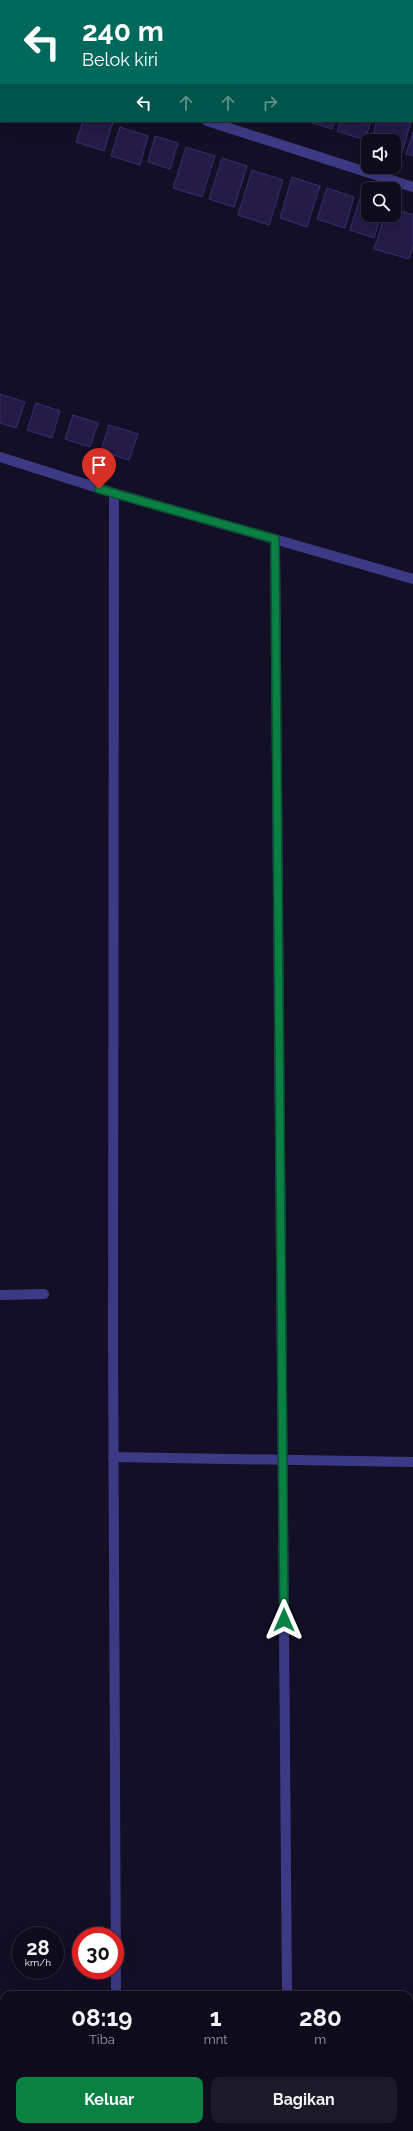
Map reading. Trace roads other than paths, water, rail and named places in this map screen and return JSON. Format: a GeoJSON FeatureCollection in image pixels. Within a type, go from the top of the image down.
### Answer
{"type":"FeatureCollection","features":[{"type":"Feature","properties":{"kind":"street"},"geometry":{"type":"LineString","coordinates":[[211,122],[413,187]]}},
{"type":"Feature","properties":{"kind":"street"},"geometry":{"type":"LineString","coordinates":[[0,457],[114,493],[413,579]]}},
{"type":"Feature","properties":{"kind":"street"},"geometry":{"type":"LineString","coordinates":[[114,493],[113,1457],[116,1991]]}},
{"type":"Feature","properties":{"kind":"street"},"geometry":{"type":"LineString","coordinates":[[275,539],[287,1991]]}},
{"type":"Feature","properties":{"kind":"street"},"geometry":{"type":"LineString","coordinates":[[0,1295],[44,1294]]}},
{"type":"Feature","properties":{"kind":"street"},"geometry":{"type":"LineString","coordinates":[[113,1457],[413,1462]]}}]}
